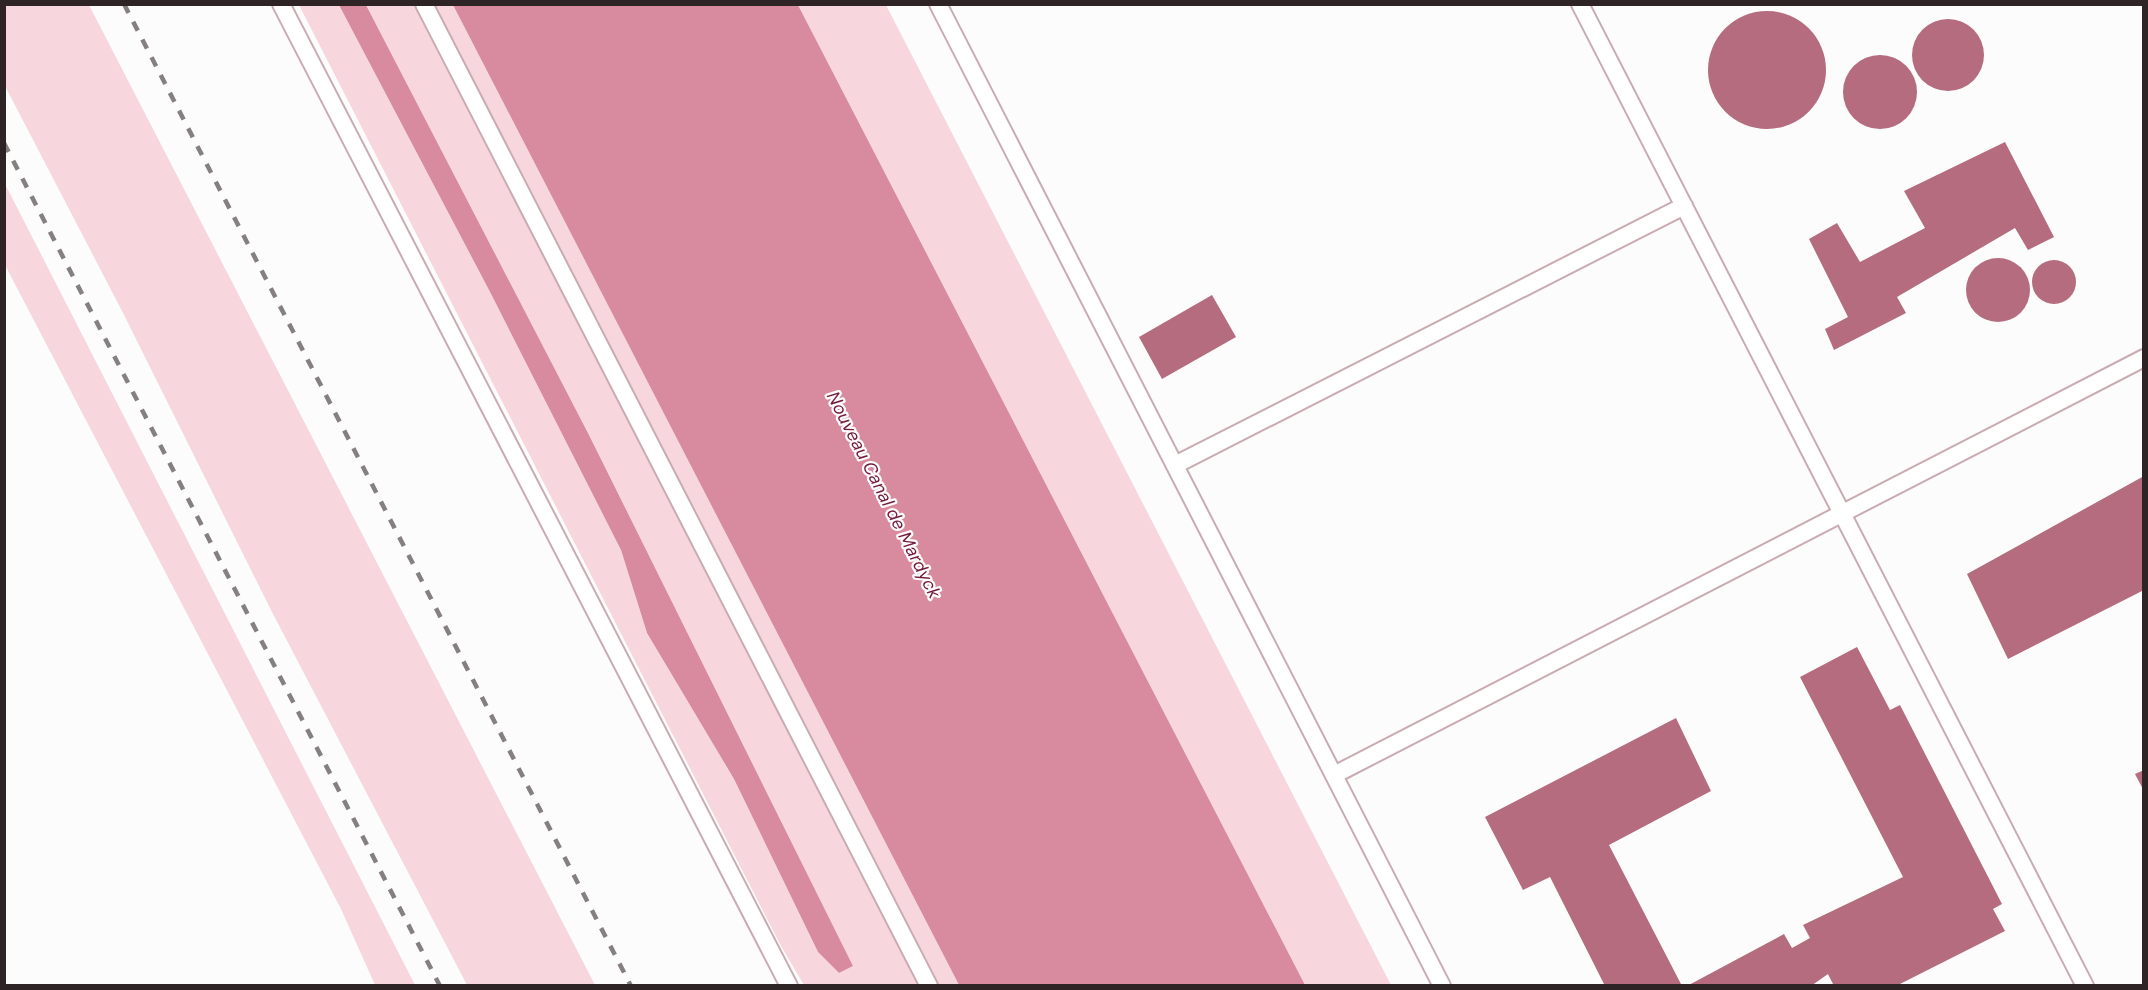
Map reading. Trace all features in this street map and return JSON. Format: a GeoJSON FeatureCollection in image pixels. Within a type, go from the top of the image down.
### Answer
{"type":"FeatureCollection","features":[{"type":"Feature","properties":{"kind":"lane"},"geometry":{"type":"LineString","coordinates":[[281,4],[789,986]]}},
{"type":"Feature","properties":{"kind":"lane"},"geometry":{"type":"LineString","coordinates":[[424,4],[929,986]]}},
{"type":"Feature","properties":{"kind":"lane"},"geometry":{"type":"LineString","coordinates":[[938,4],[1442,986]]}},
{"type":"Feature","properties":{"kind":"lane"},"geometry":{"type":"LineString","coordinates":[[1580,4],[2085,986]]}},
{"type":"Feature","properties":{"kind":"lane"},"geometry":{"type":"LineString","coordinates":[[1175,465],[1684,206]]}},
{"type":"Feature","properties":{"kind":"lane"},"geometry":{"type":"LineString","coordinates":[[1334,775],[2144,358]]}},
{"type":"Feature","properties":{"kind":"shaded area"},"geometry":{"type":"Polygon","coordinates":[[[4,5],[89,5],[595,985],[467,985],[273,614],[122,311],[5,86],[4,5]]]}},
{"type":"Feature","properties":{"kind":"shaded area"},"geometry":{"type":"Polygon","coordinates":[[[299,5],[339,5],[489,290],[621,550],[647,633],[734,779],[818,952],[839,973],[853,966],[589,435],[366,5],[453,5],[959,985],[804,985],[781,946],[299,5]]]}},
{"type":"Feature","properties":{"kind":"shaded area"},"geometry":{"type":"Polygon","coordinates":[[[798,5],[886,5],[1391,985],[1305,985],[798,5]]]}},
{"type":"Feature","properties":{"kind":"shaded area"},"geometry":{"type":"Polygon","coordinates":[[[4,182],[415,985],[375,985],[341,909],[5,265],[4,182]]]}},
{"type":"Feature","properties":{"kind":"water"},"geometry":{"type":"Polygon","coordinates":[[[339,5],[366,5],[589,435],[853,966],[839,973],[818,952],[734,779],[647,633],[621,550],[489,290],[339,5]]]}},
{"type":"Feature","properties":{"kind":"water","name":"Nouveau Canal de Mardyck"},"geometry":{"type":"Polygon","coordinates":[[[453,5],[798,5],[1305,985],[959,985],[453,5]]]}},
{"type":"Feature","properties":{"kind":"building"},"geometry":{"type":"Polygon","coordinates":[[[1767,11],[1778,12],[1800,21],[1816,37],[1825,59],[1825,81],[1816,103],[1800,119],[1778,128],[1767,129],[1756,128],[1734,119],[1718,103],[1709,81],[1708,70],[1709,59],[1718,37],[1734,21],[1756,12],[1767,11]]]}},
{"type":"Feature","properties":{"kind":"building"},"geometry":{"type":"Polygon","coordinates":[[[1955,19],[1974,29],[1982,41],[1984,55],[1982,69],[1974,81],[1962,89],[1941,91],[1922,81],[1914,69],[1912,48],[1922,29],[1934,21],[1955,19]]]}},
{"type":"Feature","properties":{"kind":"building"},"geometry":{"type":"Polygon","coordinates":[[[1873,55],[1887,55],[1901,61],[1911,71],[1917,85],[1917,99],[1911,113],[1901,123],[1887,129],[1873,129],[1859,123],[1849,113],[1843,99],[1843,85],[1849,71],[1859,61],[1873,55]]]}},
{"type":"Feature","properties":{"kind":"building"},"geometry":{"type":"Polygon","coordinates":[[[2005,142],[2054,237],[2028,250],[2015,228],[1897,297],[1906,313],[1834,350],[1825,329],[1848,317],[1809,239],[1837,223],[1860,262],[1925,228],[1904,191],[2005,142]]]}},
{"type":"Feature","properties":{"kind":"building"},"geometry":{"type":"Polygon","coordinates":[[[1998,258],[2016,264],[2024,272],[2030,290],[2024,308],[2016,316],[1998,322],[1980,316],[1972,308],[1966,290],[1972,272],[1980,264],[1998,258]]]}},
{"type":"Feature","properties":{"kind":"building"},"geometry":{"type":"Polygon","coordinates":[[[2054,260],[2070,266],[2076,282],[2070,298],[2054,304],[2038,298],[2032,282],[2038,266],[2054,260]]]}},
{"type":"Feature","properties":{"kind":"building"},"geometry":{"type":"Polygon","coordinates":[[[1212,295],[1236,337],[1162,379],[1139,337],[1212,295]]]}},
{"type":"Feature","properties":{"kind":"building"},"geometry":{"type":"Polygon","coordinates":[[[2144,476],[2144,590],[2008,659],[1967,574],[2144,476]]]}},
{"type":"Feature","properties":{"kind":"building"},"geometry":{"type":"Polygon","coordinates":[[[1857,647],[1890,710],[1900,705],[2002,904],[1993,909],[2005,931],[1896,986],[1834,986],[1828,974],[1811,986],[1687,986],[1784,934],[1792,948],[1810,938],[1803,925],[1903,877],[1800,677],[1857,647]]]}},
{"type":"Feature","properties":{"kind":"building"},"geometry":{"type":"Polygon","coordinates":[[[1676,718],[1711,791],[1609,845],[1682,986],[1605,986],[1550,877],[1523,890],[1485,817],[1676,718]]]}},
{"type":"Feature","properties":{"kind":"building"},"geometry":{"type":"Polygon","coordinates":[[[2144,770],[2144,791],[2135,774],[2144,770]]]}},
{"type":"Feature","properties":{"kind":"railway"},"geometry":{"type":"LineString","coordinates":[[124,4],[631,986]]}},
{"type":"Feature","properties":{"kind":"railway"},"geometry":{"type":"LineString","coordinates":[[4,143],[440,986]]}}]}
